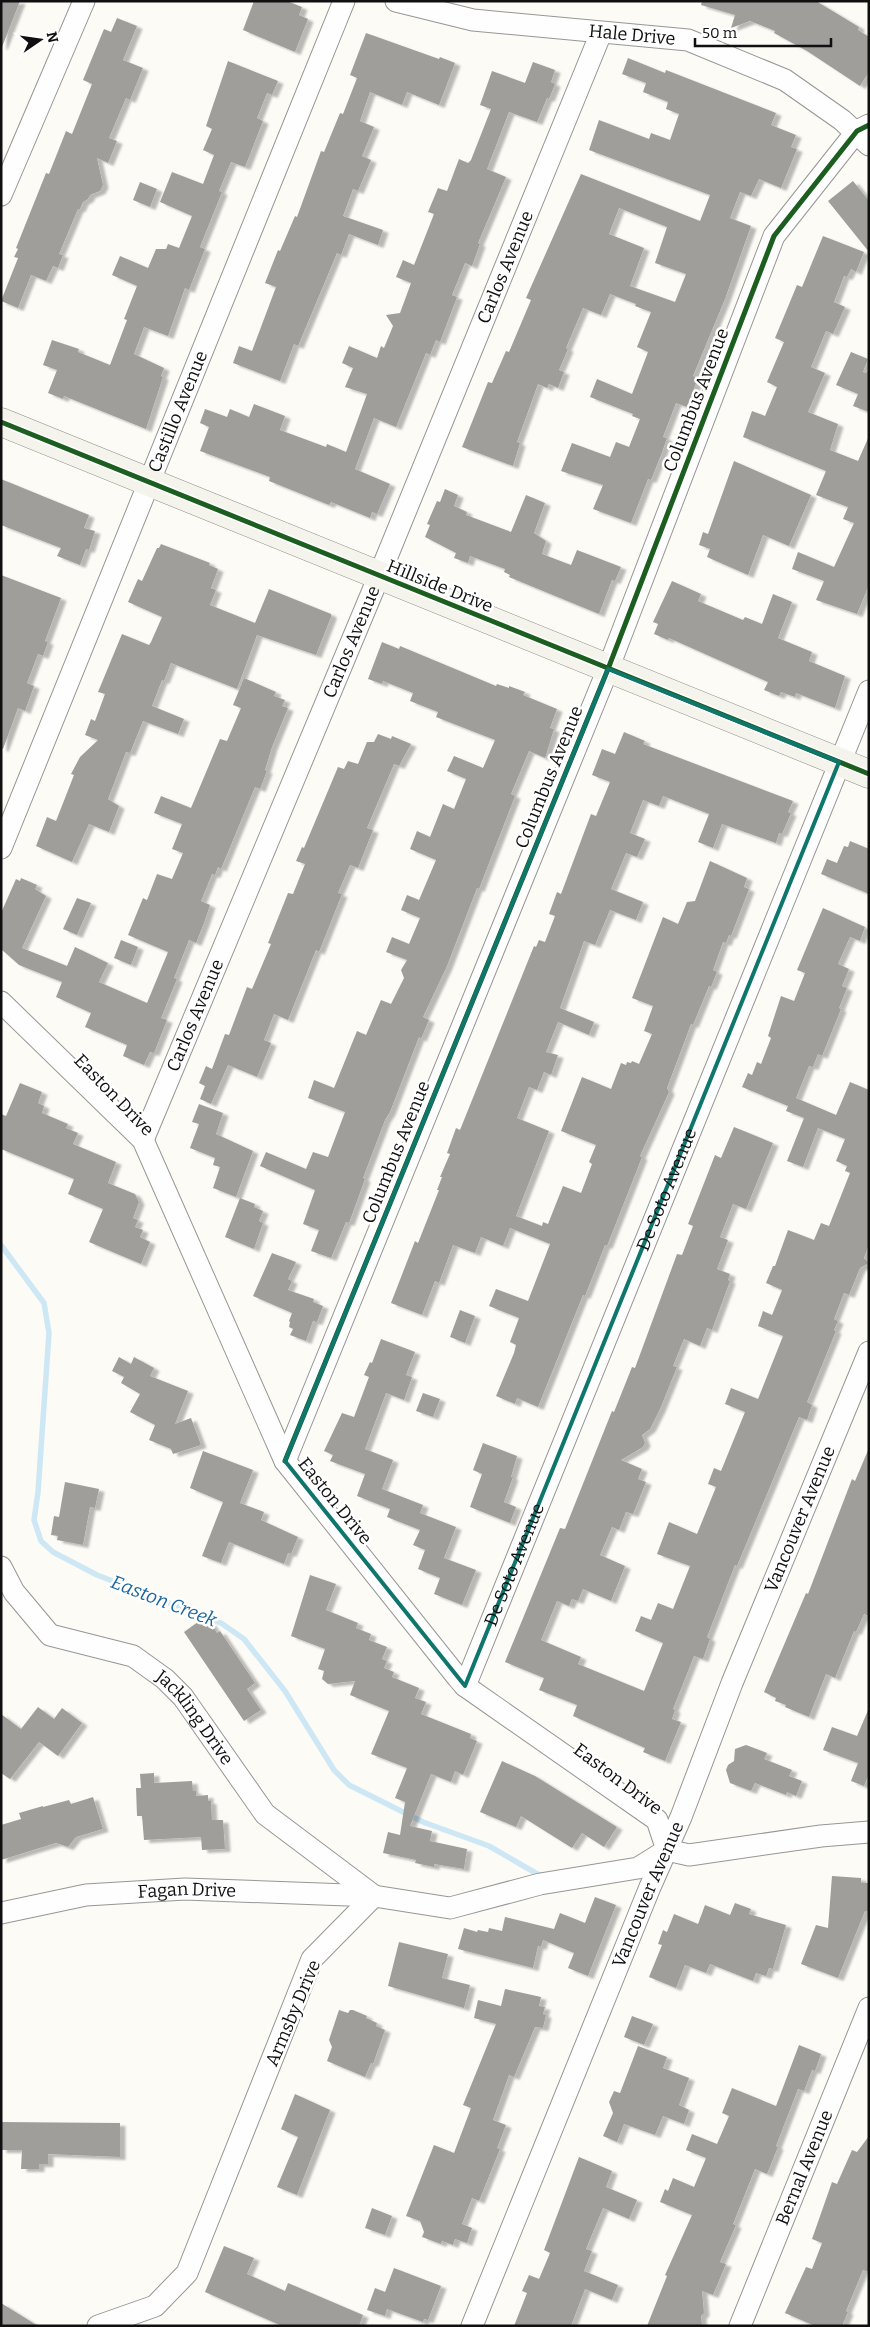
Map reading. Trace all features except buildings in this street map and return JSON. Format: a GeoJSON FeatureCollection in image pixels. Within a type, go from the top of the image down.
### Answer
{"type":"FeatureCollection","features":[{"type":"Feature","properties":{"kind":"main road","name":"Hillside Drive"},"geometry":{"type":"LineString","coordinates":[[1,422],[869,774]]}},
{"type":"Feature","properties":{"kind":"street"},"geometry":{"type":"LineString","coordinates":[[1,195],[84,1]]}},
{"type":"Feature","properties":{"kind":"street","name":"Castillo Avenue"},"geometry":{"type":"LineString","coordinates":[[1,848],[344,1]]}},
{"type":"Feature","properties":{"kind":"street","name":"Hale Drive"},"geometry":{"type":"LineString","coordinates":[[396,1],[474,20],[688,40],[785,80],[865,134]]}},
{"type":"Feature","properties":{"kind":"street","name":"Carlos Avenue"},"geometry":{"type":"LineString","coordinates":[[143,1140],[379,576],[601,33]]}},
{"type":"Feature","properties":{"kind":"street","name":"Columbus Avenue"},"geometry":{"type":"LineString","coordinates":[[285,1461],[608,668],[774,236],[865,134]]}},
{"type":"Feature","properties":{"kind":"street","name":"De Soto Avenue"},"geometry":{"type":"LineString","coordinates":[[465,1686],[869,691]]}},
{"type":"Feature","properties":{"kind":"street","name":"Easton Drive"},"geometry":{"type":"LineString","coordinates":[[1,1002],[143,1140],[285,1461],[465,1686],[657,1820],[667,1850]]}},
{"type":"Feature","properties":{"kind":"street","name":"Vancouver Avenue"},"geometry":{"type":"LineString","coordinates":[[472,2326],[667,1850],[732,1683],[869,1352]]}},
{"type":"Feature","properties":{"kind":"street","name":"Jackling Drive"},"geometry":{"type":"LineString","coordinates":[[1,1567],[14,1592],[50,1635],[132,1656],[165,1678],[183,1697],[265,1814],[374,1896]]}},
{"type":"Feature","properties":{"kind":"street"},"geometry":{"type":"LineString","coordinates":[[374,1896],[450,1908],[540,1884],[638,1868],[667,1850],[690,1856],[821,1836],[869,1832]]}},
{"type":"Feature","properties":{"kind":"street","name":"Fagan Drive"},"geometry":{"type":"LineString","coordinates":[[1,1913],[86,1895],[185,1889],[374,1896]]}},
{"type":"Feature","properties":{"kind":"street","name":"Armsby Drive"},"geometry":{"type":"LineString","coordinates":[[98,2326],[155,2306],[187,2273],[312,1959],[374,1896]]}},
{"type":"Feature","properties":{"kind":"street","name":"Bernal Avenue"},"geometry":{"type":"LineString","coordinates":[[740,2326],[869,2008]]}},
{"type":"Feature","properties":{"kind":"highlighted area"},"geometry":{"type":"Polygon","coordinates":[[[608,669],[839,762],[465,1686],[285,1461],[608,669]]]}},
{"type":"Feature","properties":{"kind":"waterway","name":"Easton Creek"},"geometry":{"type":"LineString","coordinates":[[1,1245],[44,1303],[49,1333],[38,1492],[34,1520],[41,1541],[53,1552],[97,1575],[221,1623],[244,1639],[285,1691],[334,1770],[349,1785],[423,1822],[489,1846],[539,1875]]}},
{"type":"Feature","properties":{"kind":"cycle path"},"geometry":{"type":"LineString","coordinates":[[285,1461],[608,669],[774,236],[857,131],[869,125]]}},
{"type":"Feature","properties":{"kind":"cycle path"},"geometry":{"type":"LineString","coordinates":[[1,422],[869,774]]}}]}
